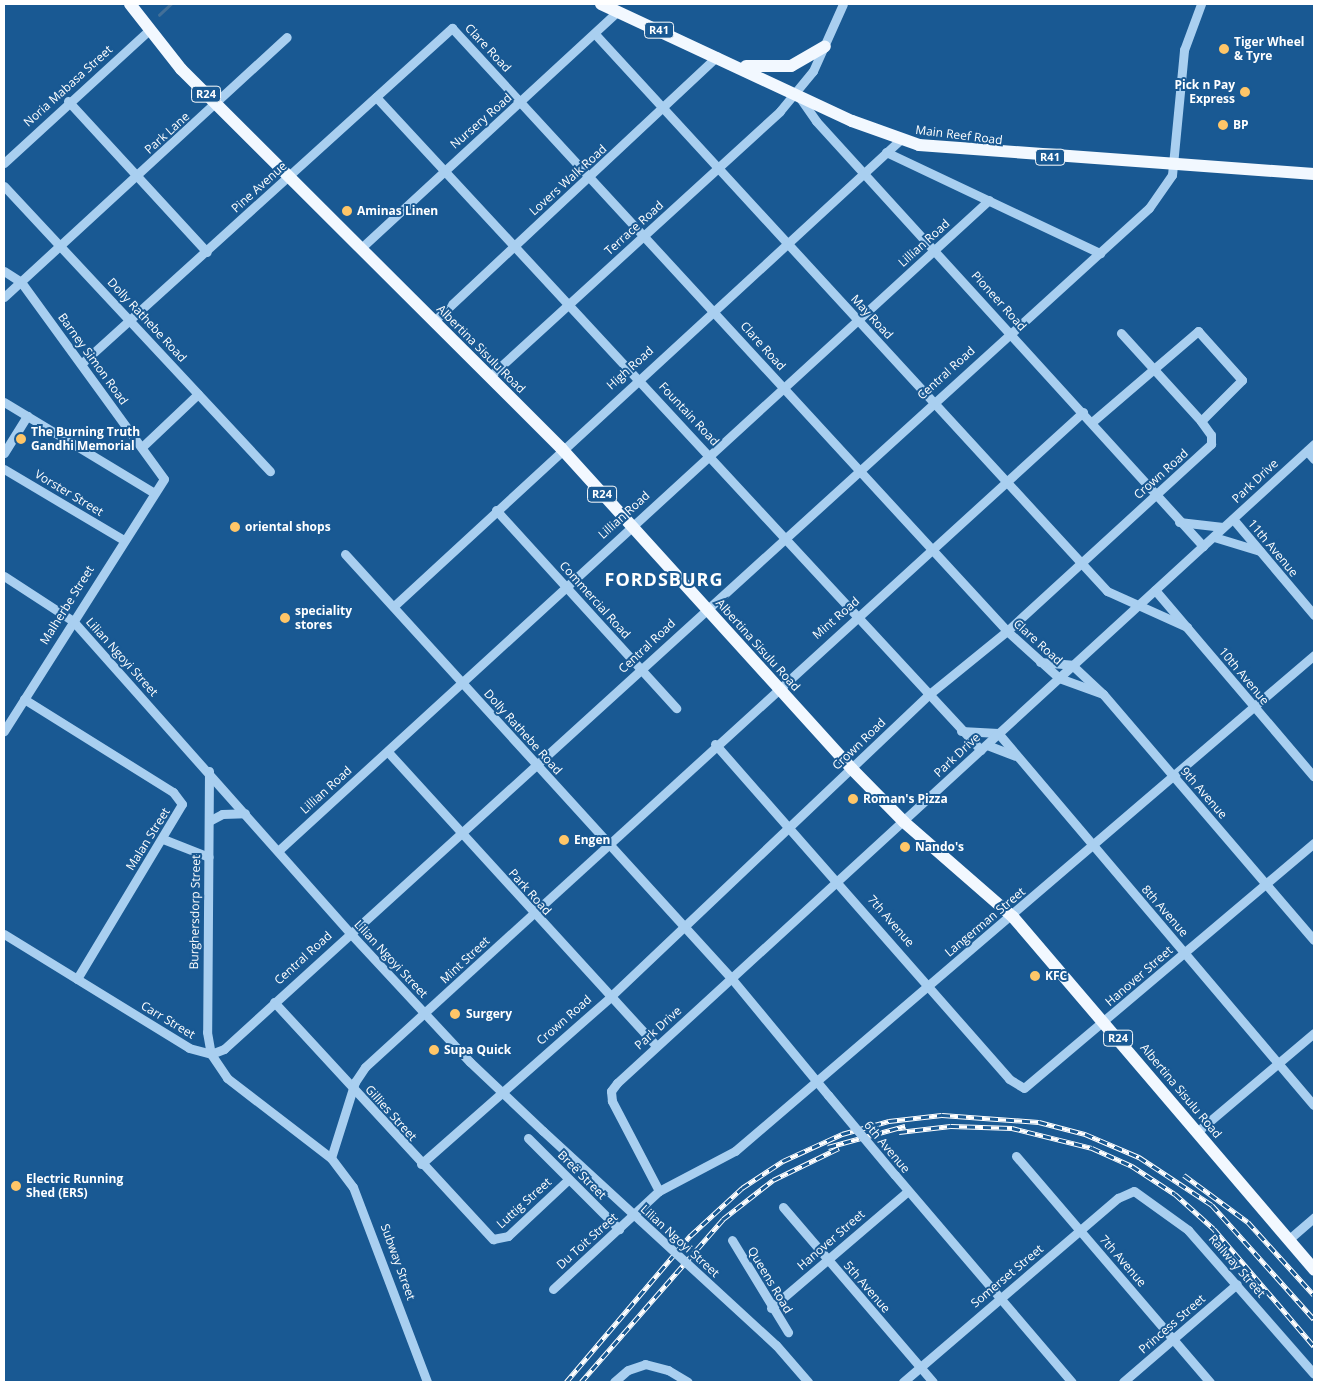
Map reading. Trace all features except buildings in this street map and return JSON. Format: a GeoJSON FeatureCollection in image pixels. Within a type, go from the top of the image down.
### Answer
{"type":"FeatureCollection","features":[{"type":"Feature","properties":{"kind":"main road","name":"Albertina Sisulu Road"},"geometry":{"type":"LineString","coordinates":[[130,4],[217,105],[288,178],[561,448],[852,769],[904,822],[1013,917],[1198,1131],[1314,1270]]}},
{"type":"Feature","properties":{"kind":"main road","name":"Main Reef Road"},"geometry":{"type":"LineString","coordinates":[[601,4],[718,56],[798,96],[899,140],[966,152],[1175,162],[1314,174]]}},
{"type":"Feature","properties":{"kind":"main road"},"geometry":{"type":"LineString","coordinates":[[736,65],[791,66],[825,46]]}},
{"type":"Feature","properties":{"kind":"street","name":"Terrace Road"},"geometry":{"type":"LineString","coordinates":[[489,377],[798,96],[825,46],[844,4]]}},
{"type":"Feature","properties":{"kind":"street","name":"Central Road"},"geometry":{"type":"LineString","coordinates":[[211,1054],[224,1049],[784,537],[1100,253],[1160,195],[1171,179],[1175,162],[1184,50],[1201,4]]}},
{"type":"Feature","properties":{"kind":"street","name":"Nursery Road"},"geometry":{"type":"LineString","coordinates":[[360,249],[443,170],[521,102],[618,11]]}},
{"type":"Feature","properties":{"kind":"street","name":"Pine Avenue"},"geometry":{"type":"LineString","coordinates":[[81,364],[207,252],[452,28]]}},
{"type":"Feature","properties":{"kind":"street","name":"Clare Road"},"geometry":{"type":"LineString","coordinates":[[452,28],[1006,631],[1059,678]]}},
{"type":"Feature","properties":{"kind":"street","name":"Noria Mabasa Street"},"geometry":{"type":"LineString","coordinates":[[4,163],[68,101],[150,29]]}},
{"type":"Feature","properties":{"kind":"street","name":"May Road"},"geometry":{"type":"LineString","coordinates":[[595,34],[1112,595],[1140,604],[1187,627]]}},
{"type":"Feature","properties":{"kind":"street","name":"Park Lane"},"geometry":{"type":"LineString","coordinates":[[4,297],[217,105],[288,37]]}},
{"type":"Feature","properties":{"kind":"street","name":"Lovers Walk Road"},"geometry":{"type":"LineString","coordinates":[[433,322],[514,245],[664,109],[718,56]]}},
{"type":"Feature","properties":{"kind":"street","name":"Pioneer Road"},"geometry":{"type":"LineString","coordinates":[[798,96],[864,172],[1157,494],[1179,522],[1203,546]]}},
{"type":"Feature","properties":{"kind":"street","name":"Fountain Road"},"geometry":{"type":"LineString","coordinates":[[376,97],[710,455],[927,696],[961,731],[984,747]]}},
{"type":"Feature","properties":{"kind":"street"},"geometry":{"type":"LineString","coordinates":[[68,101],[207,252]]}},
{"type":"Feature","properties":{"kind":"street","name":"High Road"},"geometry":{"type":"LineString","coordinates":[[394,606],[561,448],[899,140]]}},
{"type":"Feature","properties":{"kind":"street"},"geometry":{"type":"LineString","coordinates":[[886,152],[1100,253]]}},
{"type":"Feature","properties":{"kind":"street","name":"Dolly Rathebe Road"},"geometry":{"type":"LineString","coordinates":[[4,186],[270,471]]}},
{"type":"Feature","properties":{"kind":"street","name":"Lillian Road"},"geometry":{"type":"LineString","coordinates":[[278,851],[388,752],[631,526],[990,200]]}},
{"type":"Feature","properties":{"kind":"street","name":"Barney Simon Road"},"geometry":{"type":"LineString","coordinates":[[4,271],[21,282],[164,479],[154,493]]}},
{"type":"Feature","properties":{"kind":"street"},"geometry":{"type":"LineString","coordinates":[[1092,422],[1198,331],[1225,357],[1242,380],[1201,421]]}},
{"type":"Feature","properties":{"kind":"street","name":"Crown Road"},"geometry":{"type":"LineString","coordinates":[[420,1164],[609,998],[927,696],[1006,631],[1211,444],[1211,435],[1201,421],[1122,333]]}},
{"type":"Feature","properties":{"kind":"street"},"geometry":{"type":"LineString","coordinates":[[142,447],[198,394]]}},
{"type":"Feature","properties":{"kind":"street"},"geometry":{"type":"LineString","coordinates":[[4,402],[154,493]]}},
{"type":"Feature","properties":{"kind":"street","name":"Mint Road"},"geometry":{"type":"LineString","coordinates":[[608,844],[777,687],[932,551],[1083,412]]}},
{"type":"Feature","properties":{"kind":"street"},"geometry":{"type":"LineString","coordinates":[[4,453],[27,416]]}},
{"type":"Feature","properties":{"kind":"street","name":"Park Drive"},"geometry":{"type":"LineString","coordinates":[[659,1191],[610,1096],[617,1083],[904,822],[1072,665],[1314,444]]}},
{"type":"Feature","properties":{"kind":"street"},"geometry":{"type":"LineString","coordinates":[[1307,451],[1314,459]]}},
{"type":"Feature","properties":{"kind":"street","name":"Vorster Street"},"geometry":{"type":"LineString","coordinates":[[4,469],[122,539]]}},
{"type":"Feature","properties":{"kind":"street","name":"Malherbe Street"},"geometry":{"type":"LineString","coordinates":[[4,731],[122,539],[154,493]]}},
{"type":"Feature","properties":{"kind":"street","name":"Commercial Road"},"geometry":{"type":"LineString","coordinates":[[496,510],[676,708]]}},
{"type":"Feature","properties":{"kind":"street","name":"11th Avenue"},"geometry":{"type":"LineString","coordinates":[[1232,519],[1314,615]]}},
{"type":"Feature","properties":{"kind":"street"},"geometry":{"type":"LineString","coordinates":[[1179,522],[1223,528]]}},
{"type":"Feature","properties":{"kind":"street"},"geometry":{"type":"LineString","coordinates":[[1214,537],[1260,551]]}},
{"type":"Feature","properties":{"kind":"street","name":"Dolly Rathebe Road"},"geometry":{"type":"LineString","coordinates":[[345,554],[684,927]]}},
{"type":"Feature","properties":{"kind":"street","name":"Lilian Ngoyi Street"},"geometry":{"type":"LineString","coordinates":[[4,576],[72,621],[209,771],[350,933],[500,1092],[776,1345],[808,1382]]}},
{"type":"Feature","properties":{"kind":"street","name":"10th Avenue"},"geometry":{"type":"LineString","coordinates":[[1155,590],[1314,777]]}},
{"type":"Feature","properties":{"kind":"street","name":"Langerman Street"},"geometry":{"type":"LineString","coordinates":[[659,1191],[735,1151],[929,984],[1013,917],[1175,778],[1314,655]]}},
{"type":"Feature","properties":{"kind":"street"},"geometry":{"type":"LineString","coordinates":[[1040,662],[1072,665]]}},
{"type":"Feature","properties":{"kind":"street","name":"9th Avenue"},"geometry":{"type":"LineString","coordinates":[[1072,665],[1103,694],[1314,940]]}},
{"type":"Feature","properties":{"kind":"street"},"geometry":{"type":"LineString","coordinates":[[1059,678],[1103,694]]}},
{"type":"Feature","properties":{"kind":"street","name":"Malan Street"},"geometry":{"type":"LineString","coordinates":[[24,699],[180,798],[181,809],[79,976]]}},
{"type":"Feature","properties":{"kind":"street"},"geometry":{"type":"LineString","coordinates":[[961,731],[998,734]]}},
{"type":"Feature","properties":{"kind":"street","name":"8th Avenue"},"geometry":{"type":"LineString","coordinates":[[998,734],[1314,1105]]}},
{"type":"Feature","properties":{"kind":"street"},"geometry":{"type":"LineString","coordinates":[[716,744],[839,880]]}},
{"type":"Feature","properties":{"kind":"street"},"geometry":{"type":"LineString","coordinates":[[984,747],[1017,757]]}},
{"type":"Feature","properties":{"kind":"street","name":"Park Road"},"geometry":{"type":"LineString","coordinates":[[388,752],[609,998],[656,1046]]}},
{"type":"Feature","properties":{"kind":"street","name":"Burghersdorp Street"},"geometry":{"type":"LineString","coordinates":[[209,771],[207,1032],[211,1054]]}},
{"type":"Feature","properties":{"kind":"street"},"geometry":{"type":"LineString","coordinates":[[209,821],[222,814],[244,812]]}},
{"type":"Feature","properties":{"kind":"street"},"geometry":{"type":"LineString","coordinates":[[163,839],[209,856]]}},
{"type":"Feature","properties":{"kind":"street","name":"Hanover Street"},"geometry":{"type":"LineString","coordinates":[[1024,1088],[1314,843]]}},
{"type":"Feature","properties":{"kind":"street","name":"Mint Street"},"geometry":{"type":"LineString","coordinates":[[331,1158],[352,1089],[365,1067],[426,1014],[608,844]]}},
{"type":"Feature","properties":{"kind":"street","name":"7th Avenue"},"geometry":{"type":"LineString","coordinates":[[839,880],[1009,1079],[1024,1088]]}},
{"type":"Feature","properties":{"kind":"street","name":"6th Avenue"},"geometry":{"type":"LineString","coordinates":[[684,927],[732,979],[908,1191],[1072,1382]]}},
{"type":"Feature","properties":{"kind":"street","name":"Carr Street"},"geometry":{"type":"LineString","coordinates":[[4,934],[79,976],[183,1045],[211,1054]]}},
{"type":"Feature","properties":{"kind":"street","name":"Gillies Street"},"geometry":{"type":"LineString","coordinates":[[274,1002],[420,1164],[492,1239]]}},
{"type":"Feature","properties":{"kind":"street"},"geometry":{"type":"LineString","coordinates":[[1198,1131],[1314,1033]]}},
{"type":"Feature","properties":{"kind":"street"},"geometry":{"type":"LineString","coordinates":[[211,1054],[240,1090],[331,1158]]}},
{"type":"Feature","properties":{"kind":"street","name":"Breë Street"},"geometry":{"type":"LineString","coordinates":[[528,1138],[618,1229]]}},
{"type":"Feature","properties":{"kind":"street","name":"7th Avenue"},"geometry":{"type":"LineString","coordinates":[[1016,1156],[1210,1382]]}},
{"type":"Feature","properties":{"kind":"street","name":"Subway Street"},"geometry":{"type":"LineString","coordinates":[[331,1158],[366,1213],[427,1382]]}},
{"type":"Feature","properties":{"kind":"street","name":"Luttig Street"},"geometry":{"type":"LineString","coordinates":[[492,1239],[508,1236],[569,1179]]}},
{"type":"Feature","properties":{"kind":"street","name":"Du Toit Street"},"geometry":{"type":"LineString","coordinates":[[553,1289],[659,1191]]}},
{"type":"Feature","properties":{"kind":"street","name":"Hanover Street"},"geometry":{"type":"LineString","coordinates":[[771,1308],[908,1191]]}},
{"type":"Feature","properties":{"kind":"street","name":"Somerset Street"},"geometry":{"type":"LineString","coordinates":[[903,1382],[999,1297],[1129,1191]]}},
{"type":"Feature","properties":{"kind":"street","name":"Railway Street"},"geometry":{"type":"LineString","coordinates":[[1129,1191],[1141,1192],[1176,1219],[1237,1284],[1314,1374]]}},
{"type":"Feature","properties":{"kind":"street","name":"5th Avenue"},"geometry":{"type":"LineString","coordinates":[[783,1208],[933,1382]]}},
{"type":"Feature","properties":{"kind":"street"},"geometry":{"type":"LineString","coordinates":[[1288,1240],[1314,1217]]}},
{"type":"Feature","properties":{"kind":"street","name":"Queens Road"},"geometry":{"type":"LineString","coordinates":[[732,1240],[771,1308],[788,1332]]}},
{"type":"Feature","properties":{"kind":"street","name":"Princess Street"},"geometry":{"type":"LineString","coordinates":[[1123,1382],[1237,1284]]}},
{"type":"Feature","properties":{"kind":"street"},"geometry":{"type":"LineString","coordinates":[[614,1382],[628,1370],[645,1364],[668,1370],[688,1382]]}},
{"type":"Feature","properties":{"kind":"waterway"},"geometry":{"type":"LineString","coordinates":[[159,15],[171,4]]}},
{"type":"Feature","properties":{"kind":"railway"},"geometry":{"type":"LineString","coordinates":[[566,1382],[690,1236],[742,1188],[783,1161],[842,1134],[889,1121],[942,1115],[1039,1122],[1085,1134],[1139,1157],[1212,1205],[1314,1319]]}},
{"type":"Feature","properties":{"kind":"railway"},"geometry":{"type":"LineString","coordinates":[[828,1147],[905,1126]]}},
{"type":"Feature","properties":{"kind":"railway"},"geometry":{"type":"LineString","coordinates":[[899,1132],[951,1126],[1012,1128],[1092,1148],[1132,1166],[1175,1194],[1214,1229],[1314,1346]]}},
{"type":"Feature","properties":{"kind":"railway"},"geometry":{"type":"LineString","coordinates":[[581,1382],[723,1219],[773,1180],[839,1148]]}},
{"type":"Feature","properties":{"kind":"railway"},"geometry":{"type":"LineString","coordinates":[[1184,1175],[1248,1222],[1314,1295]]}},
{"type":"Feature","properties":{"kind":"place","name":"Tiger Wheel & Tyre"},"geometry":{"type":"Point","coordinates":[1224,49]}},
{"type":"Feature","properties":{"kind":"place","name":"Pick n Pay Express"},"geometry":{"type":"Point","coordinates":[1245,92]}},
{"type":"Feature","properties":{"kind":"place","name":"BP"},"geometry":{"type":"Point","coordinates":[1223,125]}},
{"type":"Feature","properties":{"kind":"place","name":"Aminas Linen"},"geometry":{"type":"Point","coordinates":[347,211]}},
{"type":"Feature","properties":{"kind":"place","name":"The Burning Truth Gandhi Memorial"},"geometry":{"type":"Point","coordinates":[21,439]}},
{"type":"Feature","properties":{"kind":"place","name":"oriental shops"},"geometry":{"type":"Point","coordinates":[235,527]}},
{"type":"Feature","properties":{"kind":"place","name":"speciality stores"},"geometry":{"type":"Point","coordinates":[285,618]}},
{"type":"Feature","properties":{"kind":"place","name":"Roman's Pizza"},"geometry":{"type":"Point","coordinates":[853,799]}},
{"type":"Feature","properties":{"kind":"place","name":"Engen"},"geometry":{"type":"Point","coordinates":[564,840]}},
{"type":"Feature","properties":{"kind":"place","name":"Nando's"},"geometry":{"type":"Point","coordinates":[905,847]}},
{"type":"Feature","properties":{"kind":"place","name":"KFC"},"geometry":{"type":"Point","coordinates":[1035,976]}},
{"type":"Feature","properties":{"kind":"place","name":"Surgery"},"geometry":{"type":"Point","coordinates":[455,1014]}},
{"type":"Feature","properties":{"kind":"place","name":"Supa Quick"},"geometry":{"type":"Point","coordinates":[434,1050]}},
{"type":"Feature","properties":{"kind":"place","name":"Electric Running Shed (ERS)"},"geometry":{"type":"Point","coordinates":[16,1186]}},
{"type":"Feature","properties":{"kind":"district","name":"FORDSBURG"},"geometry":{"type":"Point","coordinates":[664,579]}}]}
